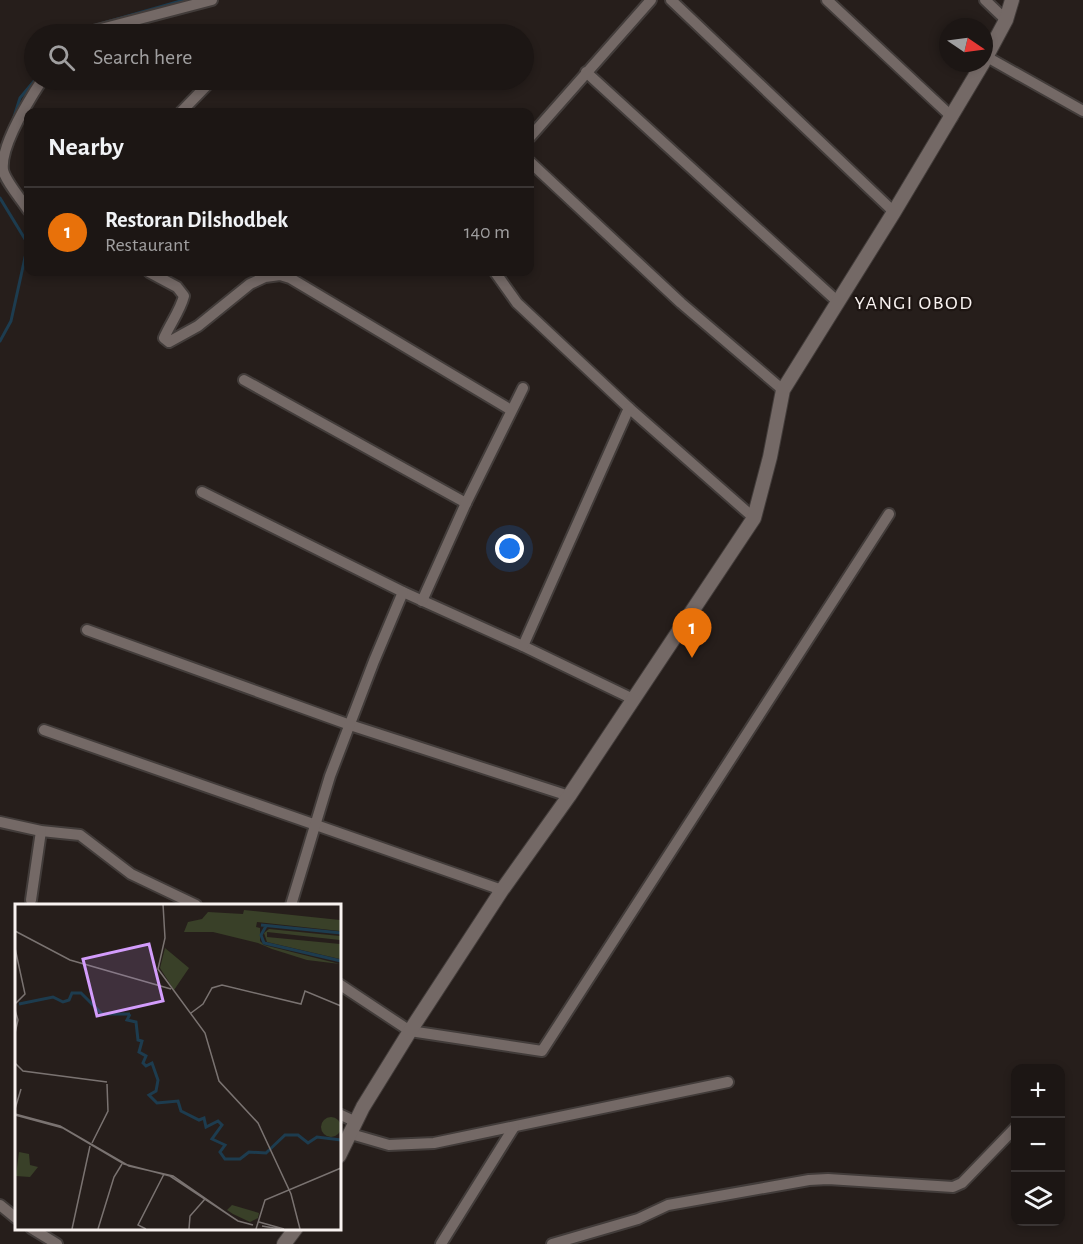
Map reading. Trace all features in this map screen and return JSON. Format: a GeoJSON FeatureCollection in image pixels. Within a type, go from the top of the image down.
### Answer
{"type":"FeatureCollection","features":[{"type":"Feature","properties":{"kind":"street"},"geometry":{"type":"LineString","coordinates":[[120,24],[212,0]]}},
{"type":"Feature","properties":{"kind":"street"},"geometry":{"type":"LineString","coordinates":[[534,132],[651,0]]}},
{"type":"Feature","properties":{"kind":"street"},"geometry":{"type":"LineString","coordinates":[[671,0],[894,212]]}},
{"type":"Feature","properties":{"kind":"street"},"geometry":{"type":"LineString","coordinates":[[827,0],[952,117]]}},
{"type":"Feature","properties":{"kind":"street"},"geometry":{"type":"LineString","coordinates":[[985,0],[1006,20]]}},
{"type":"Feature","properties":{"kind":"street"},"geometry":{"type":"LineString","coordinates":[[993,45],[1006,20],[1012,0]]}},
{"type":"Feature","properties":{"kind":"street"},"geometry":{"type":"LineString","coordinates":[[993,64],[1083,111]]}},
{"type":"Feature","properties":{"kind":"street"},"geometry":{"type":"LineString","coordinates":[[586,72],[838,302]]}},
{"type":"Feature","properties":{"kind":"street"},"geometry":{"type":"LineString","coordinates":[[340,1154],[363,1107],[410,1031],[502,890],[569,796],[754,518],[770,457],[783,390],[978,72]]}},
{"type":"Feature","properties":{"kind":"street"},"geometry":{"type":"LineString","coordinates":[[25,108],[36,90]]}},
{"type":"Feature","properties":{"kind":"street"},"geometry":{"type":"LineString","coordinates":[[186,108],[203,90]]}},
{"type":"Feature","properties":{"kind":"street"},"geometry":{"type":"LineString","coordinates":[[24,110],[3,160],[3,172],[24,204]]}},
{"type":"Feature","properties":{"kind":"street"},"geometry":{"type":"LineString","coordinates":[[534,166],[681,303],[783,390]]}},
{"type":"Feature","properties":{"kind":"street"},"geometry":{"type":"LineString","coordinates":[[156,276],[177,287],[184,296],[181,308],[172,318],[164,338],[169,342],[198,326],[250,284],[272,276]]}},
{"type":"Feature","properties":{"kind":"street"},"geometry":{"type":"LineString","coordinates":[[283,276],[512,410]]}},
{"type":"Feature","properties":{"kind":"street"},"geometry":{"type":"LineString","coordinates":[[498,276],[517,303],[629,408],[754,518]]}},
{"type":"Feature","properties":{"kind":"street"},"geometry":{"type":"LineString","coordinates":[[244,380],[466,503]]}},
{"type":"Feature","properties":{"kind":"street"},"geometry":{"type":"LineString","coordinates":[[422,601],[466,503],[523,388]]}},
{"type":"Feature","properties":{"kind":"street"},"geometry":{"type":"LineString","coordinates":[[523,646],[629,408]]}},
{"type":"Feature","properties":{"kind":"street"},"geometry":{"type":"LineString","coordinates":[[202,492],[403,592],[633,699]]}},
{"type":"Feature","properties":{"kind":"street"},"geometry":{"type":"LineString","coordinates":[[340,985],[410,1031],[542,1051],[890,514]]}},
{"type":"Feature","properties":{"kind":"street"},"geometry":{"type":"LineString","coordinates":[[291,904],[330,776],[403,592]]}},
{"type":"Feature","properties":{"kind":"street"},"geometry":{"type":"LineString","coordinates":[[87,630],[350,725],[569,796]]}},
{"type":"Feature","properties":{"kind":"street"},"geometry":{"type":"LineString","coordinates":[[44,730],[502,890]]}},
{"type":"Feature","properties":{"kind":"street"},"geometry":{"type":"LineString","coordinates":[[0,822],[80,836],[131,874],[194,904]]}},
{"type":"Feature","properties":{"kind":"street"},"geometry":{"type":"LineString","coordinates":[[31,900],[41,831]]}},
{"type":"Feature","properties":{"kind":"street"},"geometry":{"type":"LineString","coordinates":[[340,1115],[353,1128],[389,1145],[434,1143],[728,1082]]}},
{"type":"Feature","properties":{"kind":"street"},"geometry":{"type":"LineString","coordinates":[[441,1244],[513,1127]]}},
{"type":"Feature","properties":{"kind":"street"},"geometry":{"type":"LineString","coordinates":[[552,1244],[638,1219],[668,1205],[809,1180],[828,1179],[954,1187],[962,1184],[1011,1131]]}},
{"type":"Feature","properties":{"kind":"street"},"geometry":{"type":"LineString","coordinates":[[35,1229],[57,1244]]}},
{"type":"Feature","properties":{"kind":"street"},"geometry":{"type":"LineString","coordinates":[[284,1244],[295,1229]]}},
{"type":"Feature","properties":{"kind":"waterway"},"geometry":{"type":"LineString","coordinates":[[100,24],[184,0]]}},
{"type":"Feature","properties":{"kind":"waterway"},"geometry":{"type":"LineString","coordinates":[[13,120],[20,98],[27,90]]}},
{"type":"Feature","properties":{"kind":"waterway"},"geometry":{"type":"LineString","coordinates":[[0,198],[24,237]]}},
{"type":"Feature","properties":{"kind":"waterway"},"geometry":{"type":"LineString","coordinates":[[0,341],[11,321],[24,262]]}},
{"type":"Feature","properties":{"kind":"place","name":"Restoran Dilshodbek"},"geometry":{"type":"Point","coordinates":[692,658]}},
{"type":"Feature","properties":{"kind":"district","name":"YANGI OBOD"},"geometry":{"type":"Point","coordinates":[914,302]}}]}
